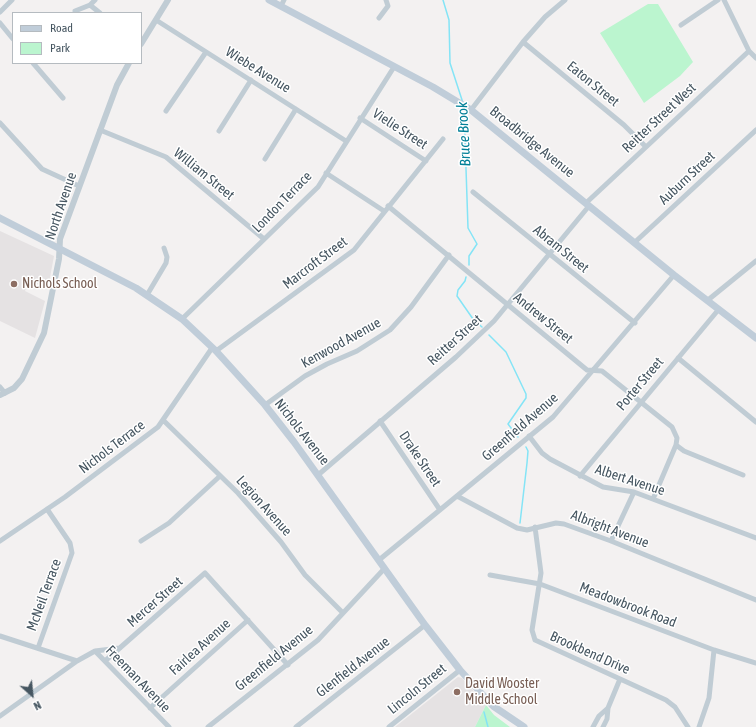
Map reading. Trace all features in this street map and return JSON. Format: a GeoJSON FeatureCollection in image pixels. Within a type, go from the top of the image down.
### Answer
{"type":"FeatureCollection","features":[{"type":"Feature","properties":{"kind":"main road","name":"Broadbridge Avenue"},"geometry":{"type":"LineString","coordinates":[[269,0],[282,3],[469,109],[674,275],[756,338]]}},
{"type":"Feature","properties":{"kind":"main road","name":"Nichols Avenue"},"geometry":{"type":"LineString","coordinates":[[0,218],[58,247],[147,295],[182,320],[214,350],[265,405],[318,474],[425,625],[460,670],[493,706],[524,727]]}},
{"type":"Feature","properties":{"kind":"street"},"geometry":{"type":"LineString","coordinates":[[0,12],[12,0]]}},
{"type":"Feature","properties":{"kind":"street"},"geometry":{"type":"LineString","coordinates":[[75,11],[90,5],[95,0]]}},
{"type":"Feature","properties":{"kind":"street"},"geometry":{"type":"LineString","coordinates":[[142,42],[168,0]]}},
{"type":"Feature","properties":{"kind":"street"},"geometry":{"type":"LineString","coordinates":[[469,109],[545,17],[565,0]]}},
{"type":"Feature","properties":{"kind":"street"},"geometry":{"type":"LineString","coordinates":[[681,25],[718,0]]}},
{"type":"Feature","properties":{"kind":"street"},"geometry":{"type":"LineString","coordinates":[[724,0],[749,51],[756,58]]}},
{"type":"Feature","properties":{"kind":"street"},"geometry":{"type":"LineString","coordinates":[[379,18],[387,2]]}},
{"type":"Feature","properties":{"kind":"street"},"geometry":{"type":"LineString","coordinates":[[90,5],[99,12]]}},
{"type":"Feature","properties":{"kind":"street","name":"Wiebe Avenue"},"geometry":{"type":"LineString","coordinates":[[156,20],[346,141]]}},
{"type":"Feature","properties":{"kind":"street"},"geometry":{"type":"LineString","coordinates":[[0,24],[12,38]]}},
{"type":"Feature","properties":{"kind":"street","name":"Eaton Street"},"geometry":{"type":"LineString","coordinates":[[523,42],[624,125],[646,147]]}},
{"type":"Feature","properties":{"kind":"street","name":"Reitter Street West"},"geometry":{"type":"LineString","coordinates":[[587,204],[749,51]]}},
{"type":"Feature","properties":{"kind":"street"},"geometry":{"type":"LineString","coordinates":[[166,111],[206,52]]}},
{"type":"Feature","properties":{"kind":"street"},"geometry":{"type":"LineString","coordinates":[[34,64],[63,98]]}},
{"type":"Feature","properties":{"kind":"street","name":"North Avenue"},"geometry":{"type":"LineString","coordinates":[[3,394],[14,388],[22,379],[44,333],[59,259],[58,247],[117,85],[128,64]]}},
{"type":"Feature","properties":{"kind":"street","name":"London Terrace"},"geometry":{"type":"LineString","coordinates":[[182,320],[309,197],[394,67]]}},
{"type":"Feature","properties":{"kind":"street"},"geometry":{"type":"LineString","coordinates":[[219,131],[251,80]]}},
{"type":"Feature","properties":{"kind":"street"},"geometry":{"type":"LineString","coordinates":[[265,159],[296,109]]}},
{"type":"Feature","properties":{"kind":"street","name":"Vielie Street"},"geometry":{"type":"LineString","coordinates":[[360,118],[426,161]]}},
{"type":"Feature","properties":{"kind":"street"},"geometry":{"type":"LineString","coordinates":[[0,123],[42,169],[79,186]]}},
{"type":"Feature","properties":{"kind":"street","name":"William Street"},"geometry":{"type":"LineString","coordinates":[[100,130],[166,157],[264,239]]}},
{"type":"Feature","properties":{"kind":"street","name":"Auburn Street"},"geometry":{"type":"LineString","coordinates":[[634,243],[756,130]]}},
{"type":"Feature","properties":{"kind":"street","name":"Marcroft Street"},"geometry":{"type":"LineString","coordinates":[[214,350],[354,250],[443,139]]}},
{"type":"Feature","properties":{"kind":"street"},"geometry":{"type":"LineString","coordinates":[[326,173],[384,211]]}},
{"type":"Feature","properties":{"kind":"street","name":"Abram Street"},"geometry":{"type":"LineString","coordinates":[[473,192],[635,323]]}},
{"type":"Feature","properties":{"kind":"street","name":"Reitter Street"},"geometry":{"type":"LineString","coordinates":[[318,474],[481,334],[549,255],[587,204]]}},
{"type":"Feature","properties":{"kind":"street","name":"Andrew Street"},"geometry":{"type":"LineString","coordinates":[[388,206],[587,370],[602,371],[672,428],[677,438],[676,445]]}},
{"type":"Feature","properties":{"kind":"street"},"geometry":{"type":"LineString","coordinates":[[147,295],[166,263],[167,257],[164,248]]}},
{"type":"Feature","properties":{"kind":"street","name":"Kenwood Avenue"},"geometry":{"type":"LineString","coordinates":[[265,405],[305,376],[327,364],[357,351],[390,330],[411,307],[448,255]]}},
{"type":"Feature","properties":{"kind":"street"},"geometry":{"type":"LineString","coordinates":[[708,300],[756,261]]}},
{"type":"Feature","properties":{"kind":"street","name":"Greenfield Avenue"},"geometry":{"type":"LineString","coordinates":[[379,560],[553,417],[635,323],[674,275]]}},
{"type":"Feature","properties":{"kind":"street","name":"Porter Street"},"geometry":{"type":"LineString","coordinates":[[580,476],[640,402],[719,309]]}},
{"type":"Feature","properties":{"kind":"street","name":"Nichols Terrace"},"geometry":{"type":"LineString","coordinates":[[0,541],[47,510],[154,431],[214,350]]}},
{"type":"Feature","properties":{"kind":"street"},"geometry":{"type":"LineString","coordinates":[[678,358],[756,422]]}},
{"type":"Feature","properties":{"kind":"street"},"geometry":{"type":"LineString","coordinates":[[0,387],[3,394]]}},
{"type":"Feature","properties":{"kind":"street","name":"Legion Avenue"},"geometry":{"type":"LineString","coordinates":[[163,420],[238,493],[281,542],[305,574],[342,612]]}},
{"type":"Feature","properties":{"kind":"street","name":"Drake Street"},"geometry":{"type":"LineString","coordinates":[[380,421],[440,510]]}},
{"type":"Feature","properties":{"kind":"street","name":"Albert Avenue"},"geometry":{"type":"LineString","coordinates":[[529,436],[542,453],[580,476],[608,489],[634,492],[756,538]]}},
{"type":"Feature","properties":{"kind":"street"},"geometry":{"type":"LineString","coordinates":[[653,499],[676,445],[684,451],[743,475]]}},
{"type":"Feature","properties":{"kind":"street"},"geometry":{"type":"LineString","coordinates":[[141,541],[169,523],[220,476]]}},
{"type":"Feature","properties":{"kind":"street"},"geometry":{"type":"LineString","coordinates":[[612,541],[634,492]]}},
{"type":"Feature","properties":{"kind":"street","name":"Albright Avenue"},"geometry":{"type":"LineString","coordinates":[[458,496],[513,527],[524,530],[560,523],[612,541],[756,600]]}},
{"type":"Feature","properties":{"kind":"street","name":"McNeil Terrace"},"geometry":{"type":"LineString","coordinates":[[38,648],[72,553],[70,543],[47,510]]}},
{"type":"Feature","properties":{"kind":"street","name":"Brookbend Drive"},"geometry":{"type":"LineString","coordinates":[[535,527],[540,557],[540,584],[532,630],[535,640],[666,700],[675,707],[688,727]]}},
{"type":"Feature","properties":{"kind":"street","name":"Greenfield Avenue"},"geometry":{"type":"LineString","coordinates":[[208,727],[318,640],[342,612],[384,568]]}},
{"type":"Feature","properties":{"kind":"street","name":"Mercer Street"},"geometry":{"type":"LineString","coordinates":[[105,661],[205,574],[248,620]]}},
{"type":"Feature","properties":{"kind":"street","name":"Meadowbrook Road"},"geometry":{"type":"LineString","coordinates":[[490,575],[540,584],[714,650],[756,662]]}},
{"type":"Feature","properties":{"kind":"street"},"geometry":{"type":"LineString","coordinates":[[248,620],[288,665]]}},
{"type":"Feature","properties":{"kind":"street","name":"Fairlea Avenue"},"geometry":{"type":"LineString","coordinates":[[150,708],[248,620]]}},
{"type":"Feature","properties":{"kind":"street","name":"Glenfield Avenue"},"geometry":{"type":"LineString","coordinates":[[296,727],[425,625]]}},
{"type":"Feature","properties":{"kind":"street"},"geometry":{"type":"LineString","coordinates":[[0,636],[77,662]]}},
{"type":"Feature","properties":{"kind":"street"},"geometry":{"type":"LineString","coordinates":[[95,651],[121,648]]}},
{"type":"Feature","properties":{"kind":"street"},"geometry":{"type":"LineString","coordinates":[[699,727],[709,698],[714,650]]}},
{"type":"Feature","properties":{"kind":"street","name":"Freeman Avenue"},"geometry":{"type":"LineString","coordinates":[[0,716],[95,651],[169,727]]}},
{"type":"Feature","properties":{"kind":"street","name":"Lincoln Street"},"geometry":{"type":"LineString","coordinates":[[389,727],[460,670]]}},
{"type":"Feature","properties":{"kind":"street"},"geometry":{"type":"LineString","coordinates":[[603,727],[607,719],[608,708],[620,679]]}},
{"type":"Feature","properties":{"kind":"street"},"geometry":{"type":"LineString","coordinates":[[593,727],[599,716],[608,708]]}},
{"type":"Feature","properties":{"kind":"shaded area","name":"Nichols School"},"geometry":{"type":"Polygon","coordinates":[[[0,231],[54,256],[48,288],[29,280],[25,291],[45,301],[35,338],[0,321],[0,231]]]}},
{"type":"Feature","properties":{"kind":"shaded area","name":"David Wooster Middle School"},"geometry":{"type":"Polygon","coordinates":[[[458,677],[462,678],[486,705],[475,727],[395,727],[458,677]]]}},
{"type":"Feature","properties":{"kind":"green space"},"geometry":{"type":"Polygon","coordinates":[[[648,4],[658,4],[693,62],[680,76],[644,103],[600,33],[648,4]]]}},
{"type":"Feature","properties":{"kind":"green space"},"geometry":{"type":"Polygon","coordinates":[[[486,705],[494,715],[510,727],[475,727],[486,705]]]}},
{"type":"Feature","properties":{"kind":"waterway","name":"Bruce Brook"},"geometry":{"type":"LineString","coordinates":[[443,0],[449,20],[450,63],[463,103]]}},
{"type":"Feature","properties":{"kind":"waterway","name":"Bruce Brook"},"geometry":{"type":"LineString","coordinates":[[464,109],[468,228],[477,244],[469,256],[469,265]]}},
{"type":"Feature","properties":{"kind":"waterway","name":"Bruce Brook"},"geometry":{"type":"LineString","coordinates":[[466,277],[465,281],[458,290],[457,296],[473,319],[482,327]]}},
{"type":"Feature","properties":{"kind":"waterway","name":"Bruce Brook"},"geometry":{"type":"LineString","coordinates":[[489,335],[506,352],[526,394],[526,398],[508,424],[518,437]]}},
{"type":"Feature","properties":{"kind":"waterway","name":"Bruce Brook"},"geometry":{"type":"LineString","coordinates":[[520,523],[528,451],[526,447]]}},
{"type":"Feature","properties":{"kind":"waterway","name":"Bruce Brook"},"geometry":{"type":"LineString","coordinates":[[484,712],[488,727]]}},
{"type":"Feature","properties":{"kind":"place","name":"Nichols School"},"geometry":{"type":"Point","coordinates":[14,284]}},
{"type":"Feature","properties":{"kind":"place","name":"David Wooster Middle School"},"geometry":{"type":"Point","coordinates":[457,692]}}]}
